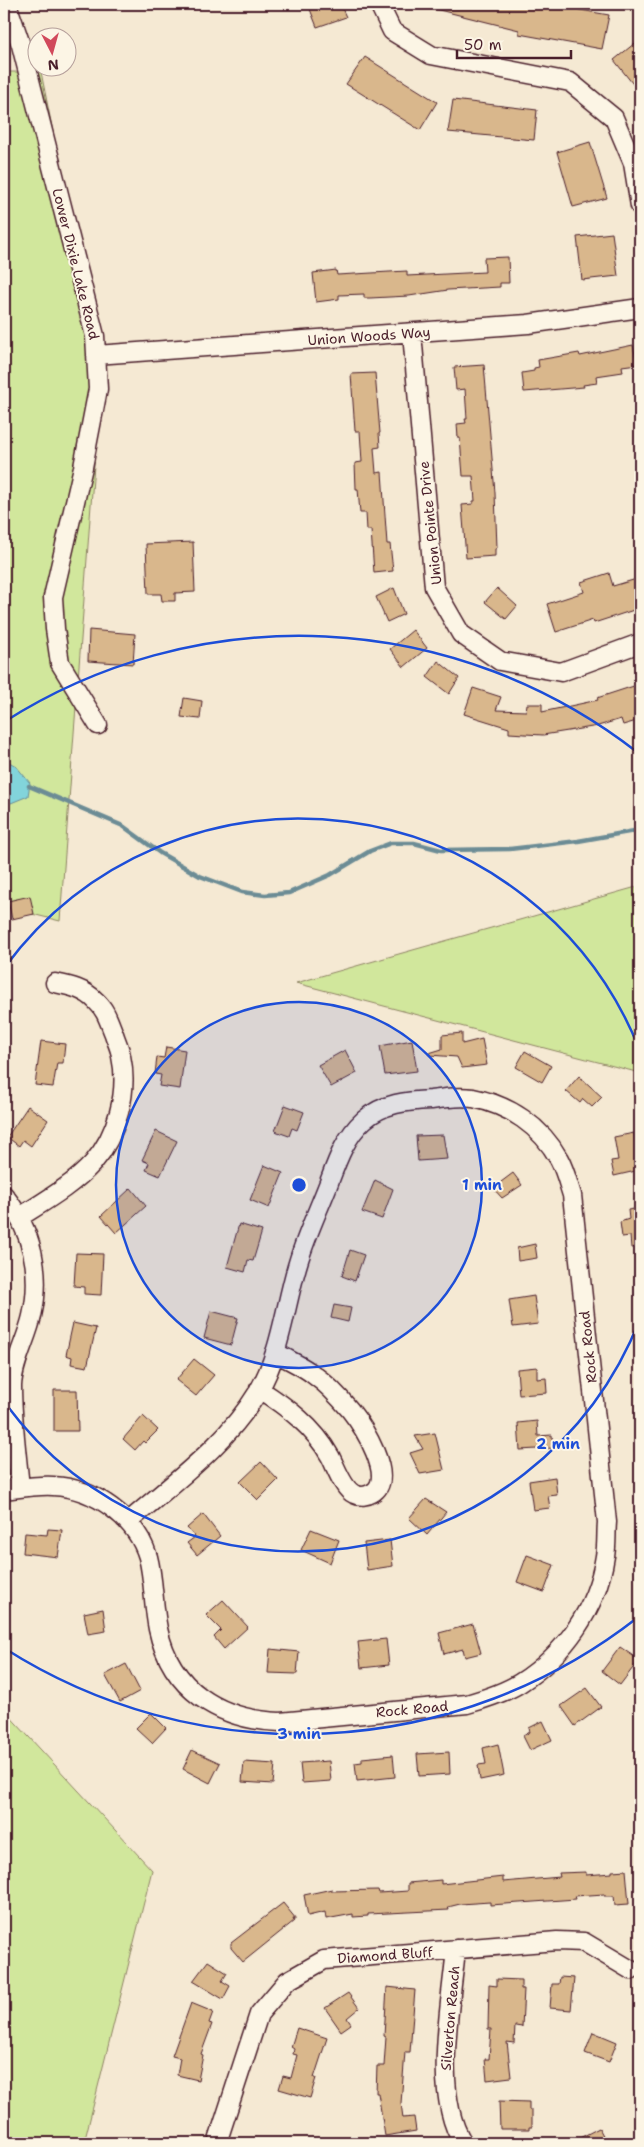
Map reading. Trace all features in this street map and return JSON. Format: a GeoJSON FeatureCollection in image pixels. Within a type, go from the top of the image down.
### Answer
{"type":"FeatureCollection","features":[{"type":"Feature","properties":{"kind":"street","name":"Lower Dixie Lake Road"},"geometry":{"type":"LineString","coordinates":[[7,4],[21,45],[95,336],[98,389],[83,467],[53,597],[60,663],[98,725]]}},
{"type":"Feature","properties":{"kind":"street"},"geometry":{"type":"LineString","coordinates":[[379,4],[392,31],[432,55],[570,82],[614,118],[633,163],[640,206]]}},
{"type":"Feature","properties":{"kind":"street","name":"Union Woods Way"},"geometry":{"type":"LineString","coordinates":[[96,355],[528,324],[640,308]]}},
{"type":"Feature","properties":{"kind":"street","name":"Union Pointe Drive"},"geometry":{"type":"LineString","coordinates":[[412,333],[434,587],[461,634],[500,661],[561,672],[640,643]]}},
{"type":"Feature","properties":{"kind":"street"},"geometry":{"type":"LineString","coordinates":[[20,1217],[75,1180],[94,1162],[112,1132],[122,1099],[124,1077],[121,1055],[106,1014],[97,1001],[85,992],[71,986],[55,983]]}},
{"type":"Feature","properties":{"kind":"street","name":"Rock Road"},"geometry":{"type":"LineString","coordinates":[[12,1489],[53,1486],[80,1490],[106,1502],[128,1522],[140,1539],[148,1557],[158,1630],[171,1664],[183,1680],[200,1697],[217,1708],[240,1718],[280,1722],[467,1704],[494,1696],[519,1684],[542,1668],[564,1646],[582,1620],[596,1589],[605,1556],[607,1522],[572,1195],[560,1160],[540,1133],[522,1117],[504,1107],[484,1100],[464,1097],[401,1102],[382,1108],[365,1119],[349,1136],[340,1154],[298,1262],[275,1352],[260,1389],[244,1414],[222,1440],[128,1522]]}},
{"type":"Feature","properties":{"kind":"street"},"geometry":{"type":"LineString","coordinates":[[4,1195],[20,1217],[32,1248],[36,1281],[32,1316],[12,1385],[12,1489]]}},
{"type":"Feature","properties":{"kind":"street"},"geometry":{"type":"LineString","coordinates":[[260,1389],[285,1406],[310,1429],[328,1453],[349,1491],[357,1496],[367,1495],[375,1491],[381,1484],[382,1473],[376,1454],[350,1410],[315,1375],[275,1352]]}},
{"type":"Feature","properties":{"kind":"street","name":"Diamond Bluff"},"geometry":{"type":"LineString","coordinates":[[217,2143],[259,2014],[287,1981],[324,1960],[557,1942],[584,1942],[631,1970]]}},
{"type":"Feature","properties":{"kind":"street","name":"Silverton Reach"},"geometry":{"type":"LineString","coordinates":[[456,1949],[444,2074],[454,2130],[463,2143]]}},
{"type":"Feature","properties":{"kind":"green space"},"geometry":{"type":"Polygon","coordinates":[[[4,72],[28,72],[28,78],[42,78],[101,371],[60,921],[4,907],[4,72]]]}},
{"type":"Feature","properties":{"kind":"green space"},"geometry":{"type":"Polygon","coordinates":[[[640,886],[640,1073],[296,983],[640,886]]]}},
{"type":"Feature","properties":{"kind":"green space"},"geometry":{"type":"Polygon","coordinates":[[[4,1710],[152,1870],[84,2143],[4,2143],[4,1710]]]}},
{"type":"Feature","properties":{"kind":"water"},"geometry":{"type":"Polygon","coordinates":[[[4,759],[16,766],[30,783],[28,796],[11,803],[4,803],[4,759]]]}},
{"type":"Feature","properties":{"kind":"building"},"geometry":{"type":"Polygon","coordinates":[[[308,4],[340,4],[346,17],[317,27],[308,4]]]}},
{"type":"Feature","properties":{"kind":"building"},"geometry":{"type":"Polygon","coordinates":[[[431,4],[546,4],[609,15],[602,49],[519,34],[519,30],[431,8],[431,4]]]}},
{"type":"Feature","properties":{"kind":"building"},"geometry":{"type":"Polygon","coordinates":[[[640,39],[640,93],[614,60],[640,39]]]}},
{"type":"Feature","properties":{"kind":"building"},"geometry":{"type":"Polygon","coordinates":[[[365,57],[437,102],[420,130],[346,84],[365,57]]]}},
{"type":"Feature","properties":{"kind":"building"},"geometry":{"type":"Polygon","coordinates":[[[453,100],[537,110],[534,140],[448,132],[453,100]]]}},
{"type":"Feature","properties":{"kind":"building"},"geometry":{"type":"Polygon","coordinates":[[[590,142],[607,198],[573,207],[557,152],[590,142]]]}},
{"type":"Feature","properties":{"kind":"building"},"geometry":{"type":"Polygon","coordinates":[[[612,233],[618,276],[582,280],[577,237],[612,233]]]}},
{"type":"Feature","properties":{"kind":"building"},"geometry":{"type":"Polygon","coordinates":[[[508,257],[509,283],[500,283],[500,287],[370,298],[364,298],[364,294],[339,295],[339,299],[316,302],[313,273],[336,270],[337,275],[407,271],[407,276],[485,272],[484,258],[508,257]]]}},
{"type":"Feature","properties":{"kind":"building"},"geometry":{"type":"Polygon","coordinates":[[[633,345],[637,364],[622,366],[623,372],[596,376],[597,383],[583,385],[584,387],[524,392],[522,373],[534,371],[534,368],[539,367],[538,360],[579,353],[580,356],[633,345]]]}},
{"type":"Feature","properties":{"kind":"building"},"geometry":{"type":"Polygon","coordinates":[[[484,365],[495,493],[497,548],[495,549],[495,556],[466,558],[462,505],[473,504],[473,501],[475,501],[473,476],[463,476],[457,424],[466,423],[465,419],[467,419],[465,389],[456,390],[454,367],[484,365]]]}},
{"type":"Feature","properties":{"kind":"building"},"geometry":{"type":"Polygon","coordinates":[[[375,373],[380,433],[380,447],[374,448],[376,473],[382,472],[387,544],[390,544],[393,571],[374,573],[371,530],[367,530],[366,513],[360,513],[358,489],[356,489],[355,463],[362,462],[360,431],[355,431],[351,374],[375,373]]]}},
{"type":"Feature","properties":{"kind":"building"},"geometry":{"type":"Polygon","coordinates":[[[193,542],[195,592],[175,593],[175,601],[162,601],[161,594],[148,594],[146,544],[193,542]]]}},
{"type":"Feature","properties":{"kind":"building"},"geometry":{"type":"Polygon","coordinates":[[[609,573],[613,586],[640,578],[640,608],[594,623],[593,620],[556,632],[547,604],[584,592],[581,582],[609,573]]]}},
{"type":"Feature","properties":{"kind":"building"},"geometry":{"type":"Polygon","coordinates":[[[394,588],[404,614],[387,622],[376,597],[394,588]]]}},
{"type":"Feature","properties":{"kind":"building"},"geometry":{"type":"Polygon","coordinates":[[[497,588],[517,606],[506,619],[485,602],[497,588]]]}},
{"type":"Feature","properties":{"kind":"building"},"geometry":{"type":"Polygon","coordinates":[[[89,630],[135,634],[133,664],[88,661],[89,630]]]}},
{"type":"Feature","properties":{"kind":"building"},"geometry":{"type":"Polygon","coordinates":[[[413,630],[427,648],[404,667],[390,649],[413,630]]]}},
{"type":"Feature","properties":{"kind":"building"},"geometry":{"type":"Polygon","coordinates":[[[438,661],[459,678],[449,694],[427,677],[438,661]]]}},
{"type":"Feature","properties":{"kind":"building"},"geometry":{"type":"Polygon","coordinates":[[[640,684],[640,720],[623,725],[621,719],[598,726],[543,735],[509,733],[509,728],[464,714],[473,688],[501,697],[496,710],[526,711],[527,704],[542,704],[542,712],[598,700],[597,698],[640,684]]]}},
{"type":"Feature","properties":{"kind":"building"},"geometry":{"type":"Polygon","coordinates":[[[184,698],[202,701],[200,719],[181,717],[184,698]]]}},
{"type":"Feature","properties":{"kind":"building"},"geometry":{"type":"Polygon","coordinates":[[[30,896],[34,914],[12,919],[8,901],[30,896]]]}},
{"type":"Feature","properties":{"kind":"building"},"geometry":{"type":"Polygon","coordinates":[[[462,1033],[462,1044],[482,1039],[487,1065],[462,1068],[457,1057],[429,1055],[429,1053],[442,1049],[442,1035],[462,1033]]]}},
{"type":"Feature","properties":{"kind":"building"},"geometry":{"type":"Polygon","coordinates":[[[412,1040],[417,1071],[385,1075],[380,1046],[412,1040]]]}},
{"type":"Feature","properties":{"kind":"building"},"geometry":{"type":"Polygon","coordinates":[[[41,1041],[65,1044],[63,1063],[57,1063],[53,1087],[35,1085],[41,1041]]]}},
{"type":"Feature","properties":{"kind":"building"},"geometry":{"type":"Polygon","coordinates":[[[166,1047],[185,1050],[180,1089],[159,1086],[161,1075],[155,1074],[157,1057],[164,1058],[166,1047]]]}},
{"type":"Feature","properties":{"kind":"building"},"geometry":{"type":"Polygon","coordinates":[[[345,1050],[357,1073],[331,1087],[318,1065],[345,1050]]]}},
{"type":"Feature","properties":{"kind":"building"},"geometry":{"type":"Polygon","coordinates":[[[525,1051],[551,1066],[542,1082],[516,1067],[525,1051]]]}},
{"type":"Feature","properties":{"kind":"building"},"geometry":{"type":"Polygon","coordinates":[[[579,1076],[602,1097],[592,1107],[583,1099],[580,1103],[566,1091],[579,1076]]]}},
{"type":"Feature","properties":{"kind":"building"},"geometry":{"type":"Polygon","coordinates":[[[285,1105],[304,1112],[297,1130],[292,1128],[289,1136],[275,1131],[285,1105]]]}},
{"type":"Feature","properties":{"kind":"building"},"geometry":{"type":"Polygon","coordinates":[[[28,1106],[48,1120],[31,1146],[23,1140],[19,1146],[7,1137],[28,1106]]]}},
{"type":"Feature","properties":{"kind":"building"},"geometry":{"type":"Polygon","coordinates":[[[156,1131],[177,1141],[160,1176],[146,1170],[149,1163],[142,1160],[156,1131]]]}},
{"type":"Feature","properties":{"kind":"building"},"geometry":{"type":"Polygon","coordinates":[[[634,1133],[640,1170],[614,1176],[611,1161],[618,1160],[614,1137],[634,1133]]]}},
{"type":"Feature","properties":{"kind":"building"},"geometry":{"type":"Polygon","coordinates":[[[443,1135],[447,1159],[418,1161],[416,1136],[443,1135]]]}},
{"type":"Feature","properties":{"kind":"building"},"geometry":{"type":"Polygon","coordinates":[[[264,1165],[283,1173],[269,1208],[250,1200],[264,1165]]]}},
{"type":"Feature","properties":{"kind":"building"},"geometry":{"type":"Polygon","coordinates":[[[513,1173],[522,1185],[502,1198],[493,1188],[513,1173]]]}},
{"type":"Feature","properties":{"kind":"building"},"geometry":{"type":"Polygon","coordinates":[[[375,1180],[393,1189],[382,1219],[362,1212],[375,1180]]]}},
{"type":"Feature","properties":{"kind":"building"},"geometry":{"type":"Polygon","coordinates":[[[131,1188],[146,1206],[116,1233],[101,1216],[131,1188]]]}},
{"type":"Feature","properties":{"kind":"building"},"geometry":{"type":"Polygon","coordinates":[[[640,1208],[640,1247],[631,1248],[630,1236],[622,1237],[620,1222],[629,1219],[628,1210],[640,1208]]]}},
{"type":"Feature","properties":{"kind":"building"},"geometry":{"type":"Polygon","coordinates":[[[239,1224],[262,1231],[253,1261],[248,1260],[245,1272],[227,1267],[239,1224]]]}},
{"type":"Feature","properties":{"kind":"building"},"geometry":{"type":"Polygon","coordinates":[[[535,1244],[537,1258],[518,1261],[517,1248],[535,1244]]]}},
{"type":"Feature","properties":{"kind":"building"},"geometry":{"type":"Polygon","coordinates":[[[350,1250],[364,1255],[355,1281],[342,1276],[350,1250]]]}},
{"type":"Feature","properties":{"kind":"building"},"geometry":{"type":"Polygon","coordinates":[[[76,1253],[103,1254],[101,1295],[84,1294],[84,1287],[74,1286],[76,1253]]]}},
{"type":"Feature","properties":{"kind":"building"},"geometry":{"type":"Polygon","coordinates":[[[534,1296],[538,1324],[513,1327],[509,1300],[534,1296]]]}},
{"type":"Feature","properties":{"kind":"building"},"geometry":{"type":"Polygon","coordinates":[[[334,1305],[351,1308],[348,1322],[331,1318],[334,1305]]]}},
{"type":"Feature","properties":{"kind":"building"},"geometry":{"type":"Polygon","coordinates":[[[211,1311],[238,1318],[231,1345],[204,1338],[211,1311]]]}},
{"type":"Feature","properties":{"kind":"building"},"geometry":{"type":"Polygon","coordinates":[[[73,1323],[96,1328],[87,1367],[71,1364],[72,1357],[66,1355],[73,1323]]]}},
{"type":"Feature","properties":{"kind":"building"},"geometry":{"type":"Polygon","coordinates":[[[194,1359],[214,1375],[196,1396],[176,1380],[194,1359]]]}},
{"type":"Feature","properties":{"kind":"building"},"geometry":{"type":"Polygon","coordinates":[[[537,1367],[537,1379],[546,1378],[547,1393],[519,1395],[517,1369],[537,1367]]]}},
{"type":"Feature","properties":{"kind":"building"},"geometry":{"type":"Polygon","coordinates":[[[54,1390],[77,1390],[78,1431],[54,1431],[54,1390]]]}},
{"type":"Feature","properties":{"kind":"building"},"geometry":{"type":"Polygon","coordinates":[[[143,1416],[158,1430],[145,1443],[143,1441],[135,1450],[123,1439],[143,1416]]]}},
{"type":"Feature","properties":{"kind":"building"},"geometry":{"type":"Polygon","coordinates":[[[537,1421],[538,1436],[552,1435],[553,1448],[520,1450],[518,1423],[537,1421]]]}},
{"type":"Feature","properties":{"kind":"building"},"geometry":{"type":"Polygon","coordinates":[[[435,1433],[444,1470],[420,1474],[410,1453],[423,1449],[415,1436],[435,1433]]]}},
{"type":"Feature","properties":{"kind":"building"},"geometry":{"type":"Polygon","coordinates":[[[261,1462],[278,1480],[258,1500],[240,1482],[261,1462]]]}},
{"type":"Feature","properties":{"kind":"building"},"geometry":{"type":"Polygon","coordinates":[[[555,1477],[557,1495],[548,1496],[550,1508],[533,1510],[529,1481],[555,1477]]]}},
{"type":"Feature","properties":{"kind":"building"},"geometry":{"type":"Polygon","coordinates":[[[426,1499],[446,1512],[427,1535],[409,1518],[426,1499]]]}},
{"type":"Feature","properties":{"kind":"building"},"geometry":{"type":"Polygon","coordinates":[[[203,1514],[220,1536],[197,1555],[187,1543],[195,1537],[187,1528],[203,1514]]]}},
{"type":"Feature","properties":{"kind":"building"},"geometry":{"type":"Polygon","coordinates":[[[48,1529],[62,1530],[58,1557],[23,1553],[25,1533],[47,1535],[48,1529]]]}},
{"type":"Feature","properties":{"kind":"building"},"geometry":{"type":"Polygon","coordinates":[[[311,1529],[339,1540],[330,1563],[301,1550],[311,1529]]]}},
{"type":"Feature","properties":{"kind":"building"},"geometry":{"type":"Polygon","coordinates":[[[390,1540],[393,1566],[367,1570],[364,1543],[390,1540]]]}},
{"type":"Feature","properties":{"kind":"building"},"geometry":{"type":"Polygon","coordinates":[[[527,1555],[554,1565],[544,1592],[517,1582],[527,1555]]]}},
{"type":"Feature","properties":{"kind":"building"},"geometry":{"type":"Polygon","coordinates":[[[223,1600],[248,1627],[224,1649],[214,1637],[221,1630],[206,1615],[223,1600]]]}},
{"type":"Feature","properties":{"kind":"building"},"geometry":{"type":"Polygon","coordinates":[[[103,1609],[106,1631],[88,1634],[84,1613],[103,1609]]]}},
{"type":"Feature","properties":{"kind":"building"},"geometry":{"type":"Polygon","coordinates":[[[473,1624],[481,1653],[465,1657],[463,1649],[444,1654],[439,1633],[473,1624]]]}},
{"type":"Feature","properties":{"kind":"building"},"geometry":{"type":"Polygon","coordinates":[[[386,1639],[389,1665],[361,1668],[358,1642],[386,1639]]]}},
{"type":"Feature","properties":{"kind":"building"},"geometry":{"type":"Polygon","coordinates":[[[620,1647],[639,1660],[620,1685],[602,1671],[620,1647]]]}},
{"type":"Feature","properties":{"kind":"building"},"geometry":{"type":"Polygon","coordinates":[[[270,1649],[299,1652],[297,1674],[268,1673],[270,1649]]]}},
{"type":"Feature","properties":{"kind":"building"},"geometry":{"type":"Polygon","coordinates":[[[126,1664],[140,1691],[120,1702],[105,1675],[126,1664]]]}},
{"type":"Feature","properties":{"kind":"building"},"geometry":{"type":"Polygon","coordinates":[[[587,1688],[601,1707],[575,1726],[561,1706],[587,1688]]]}},
{"type":"Feature","properties":{"kind":"building"},"geometry":{"type":"Polygon","coordinates":[[[151,1713],[166,1728],[152,1743],[136,1728],[151,1713]]]}},
{"type":"Feature","properties":{"kind":"building"},"geometry":{"type":"Polygon","coordinates":[[[543,1721],[552,1740],[530,1750],[523,1736],[530,1732],[529,1728],[543,1721]]]}},
{"type":"Feature","properties":{"kind":"building"},"geometry":{"type":"Polygon","coordinates":[[[498,1744],[504,1775],[480,1780],[478,1765],[486,1764],[483,1748],[498,1744]]]}},
{"type":"Feature","properties":{"kind":"building"},"geometry":{"type":"Polygon","coordinates":[[[192,1750],[220,1763],[210,1783],[183,1769],[192,1750]]]}},
{"type":"Feature","properties":{"kind":"building"},"geometry":{"type":"Polygon","coordinates":[[[449,1752],[450,1774],[419,1776],[417,1754],[449,1752]]]}},
{"type":"Feature","properties":{"kind":"building"},"geometry":{"type":"Polygon","coordinates":[[[393,1755],[395,1777],[357,1781],[355,1763],[362,1762],[362,1758],[393,1755]]]}},
{"type":"Feature","properties":{"kind":"building"},"geometry":{"type":"Polygon","coordinates":[[[329,1761],[331,1781],[302,1783],[300,1763],[329,1761]]]}},
{"type":"Feature","properties":{"kind":"building"},"geometry":{"type":"Polygon","coordinates":[[[244,1762],[275,1764],[273,1784],[242,1782],[244,1762]]]}},
{"type":"Feature","properties":{"kind":"building"},"geometry":{"type":"Polygon","coordinates":[[[626,1870],[629,1904],[615,1905],[614,1896],[604,1896],[604,1894],[575,1896],[576,1899],[505,1904],[490,1905],[490,1902],[460,1904],[448,1907],[449,1910],[368,1914],[368,1916],[353,1917],[353,1914],[326,1919],[325,1912],[308,1916],[304,1895],[332,1889],[332,1891],[378,1890],[379,1893],[408,1891],[408,1883],[441,1880],[441,1884],[503,1877],[503,1882],[560,1877],[559,1873],[586,1872],[586,1875],[626,1870]]]}},
{"type":"Feature","properties":{"kind":"building"},"geometry":{"type":"Polygon","coordinates":[[[283,1903],[296,1919],[293,1919],[294,1921],[243,1962],[231,1948],[231,1943],[283,1903]]]}},
{"type":"Feature","properties":{"kind":"building"},"geometry":{"type":"Polygon","coordinates":[[[208,1961],[227,1973],[222,1981],[230,1986],[223,1999],[193,1981],[208,1961]]]}},
{"type":"Feature","properties":{"kind":"building"},"geometry":{"type":"Polygon","coordinates":[[[560,1977],[574,1978],[571,2010],[550,2008],[552,1984],[559,1984],[560,1977]]]}},
{"type":"Feature","properties":{"kind":"building"},"geometry":{"type":"Polygon","coordinates":[[[497,1979],[521,1980],[521,1989],[524,1989],[522,2027],[515,2026],[514,2043],[507,2042],[511,2077],[487,2080],[485,2059],[489,2059],[491,2029],[488,2029],[489,1985],[497,1986],[497,1979]]]}},
{"type":"Feature","properties":{"kind":"building"},"geometry":{"type":"Polygon","coordinates":[[[387,1987],[415,1990],[410,2052],[405,2052],[401,2103],[403,2118],[414,2117],[416,2131],[385,2136],[378,2093],[376,2093],[377,2066],[384,2066],[387,1987]]]}},
{"type":"Feature","properties":{"kind":"building"},"geometry":{"type":"Polygon","coordinates":[[[348,1993],[359,2008],[347,2018],[351,2024],[341,2031],[325,2008],[348,1993]]]}},
{"type":"Feature","properties":{"kind":"building"},"geometry":{"type":"Polygon","coordinates":[[[191,2003],[213,2012],[209,2023],[212,2024],[201,2054],[203,2055],[198,2080],[177,2075],[180,2058],[172,2056],[191,2003]]]}},
{"type":"Feature","properties":{"kind":"building"},"geometry":{"type":"Polygon","coordinates":[[[297,2028],[327,2038],[314,2078],[316,2078],[310,2098],[279,2089],[283,2076],[291,2078],[297,2055],[293,2054],[294,2049],[291,2047],[297,2028]]]}},
{"type":"Feature","properties":{"kind":"building"},"geometry":{"type":"Polygon","coordinates":[[[593,2032],[617,2042],[609,2062],[585,2053],[593,2032]]]}},
{"type":"Feature","properties":{"kind":"building"},"geometry":{"type":"Polygon","coordinates":[[[499,2101],[529,2102],[529,2110],[532,2110],[532,2127],[529,2127],[529,2129],[500,2129],[499,2101]]]}},
{"type":"Feature","properties":{"kind":"building"},"geometry":{"type":"Polygon","coordinates":[[[599,2128],[607,2143],[570,2143],[599,2128]]]}},
{"type":"Feature","properties":{"kind":"waterway"},"geometry":{"type":"LineString","coordinates":[[29,786],[123,826],[160,853],[200,876],[242,892],[265,895],[289,893],[330,875],[370,851],[391,843],[414,843],[441,850],[510,849],[578,841],[640,830]]}}]}
